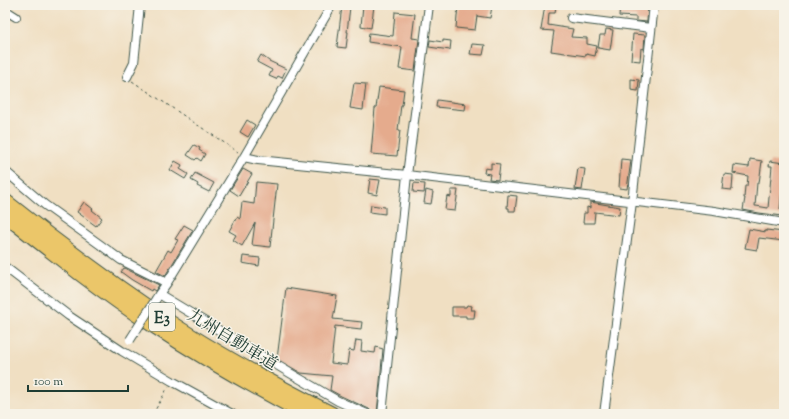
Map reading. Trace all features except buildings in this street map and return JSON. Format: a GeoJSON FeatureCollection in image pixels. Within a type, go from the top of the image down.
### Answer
{"type":"FeatureCollection","features":[{"type":"Feature","properties":{"kind":"highway","name":"九州自動車道"},"geometry":{"type":"LineString","coordinates":[[5,201],[63,247],[160,316],[222,354],[289,392],[332,414]]}},
{"type":"Feature","properties":{"kind":"highway","name":"九州自動車道"},"geometry":{"type":"LineString","coordinates":[[5,215],[58,257],[154,326],[217,364],[306,414]]}},
{"type":"Feature","properties":{"kind":"street"},"geometry":{"type":"LineString","coordinates":[[127,77],[134,63],[140,5]]}},
{"type":"Feature","properties":{"kind":"street"},"geometry":{"type":"LineString","coordinates":[[122,351],[167,283],[244,157],[332,5]]}},
{"type":"Feature","properties":{"kind":"street"},"geometry":{"type":"LineString","coordinates":[[382,414],[407,175],[429,5]]}},
{"type":"Feature","properties":{"kind":"street"},"geometry":{"type":"LineString","coordinates":[[604,414],[632,202],[654,5]]}},
{"type":"Feature","properties":{"kind":"street"},"geometry":{"type":"LineString","coordinates":[[5,10],[16,17]]}},
{"type":"Feature","properties":{"kind":"street"},"geometry":{"type":"LineString","coordinates":[[571,18],[651,28]]}},
{"type":"Feature","properties":{"kind":"street"},"geometry":{"type":"LineString","coordinates":[[244,157],[258,160],[407,175],[714,211],[784,223]]}},
{"type":"Feature","properties":{"kind":"street"},"geometry":{"type":"LineString","coordinates":[[5,171],[45,205],[122,260],[167,283]]}},
{"type":"Feature","properties":{"kind":"street"},"geometry":{"type":"LineString","coordinates":[[5,267],[69,316],[122,351],[232,414]]}},
{"type":"Feature","properties":{"kind":"street"},"geometry":{"type":"LineString","coordinates":[[158,297],[338,401],[367,414]]}},
{"type":"Feature","properties":{"kind":"path"},"geometry":{"type":"LineString","coordinates":[[127,77],[244,157]]}},
{"type":"Feature","properties":{"kind":"path"},"geometry":{"type":"LineString","coordinates":[[153,414],[172,381]]}}]}
